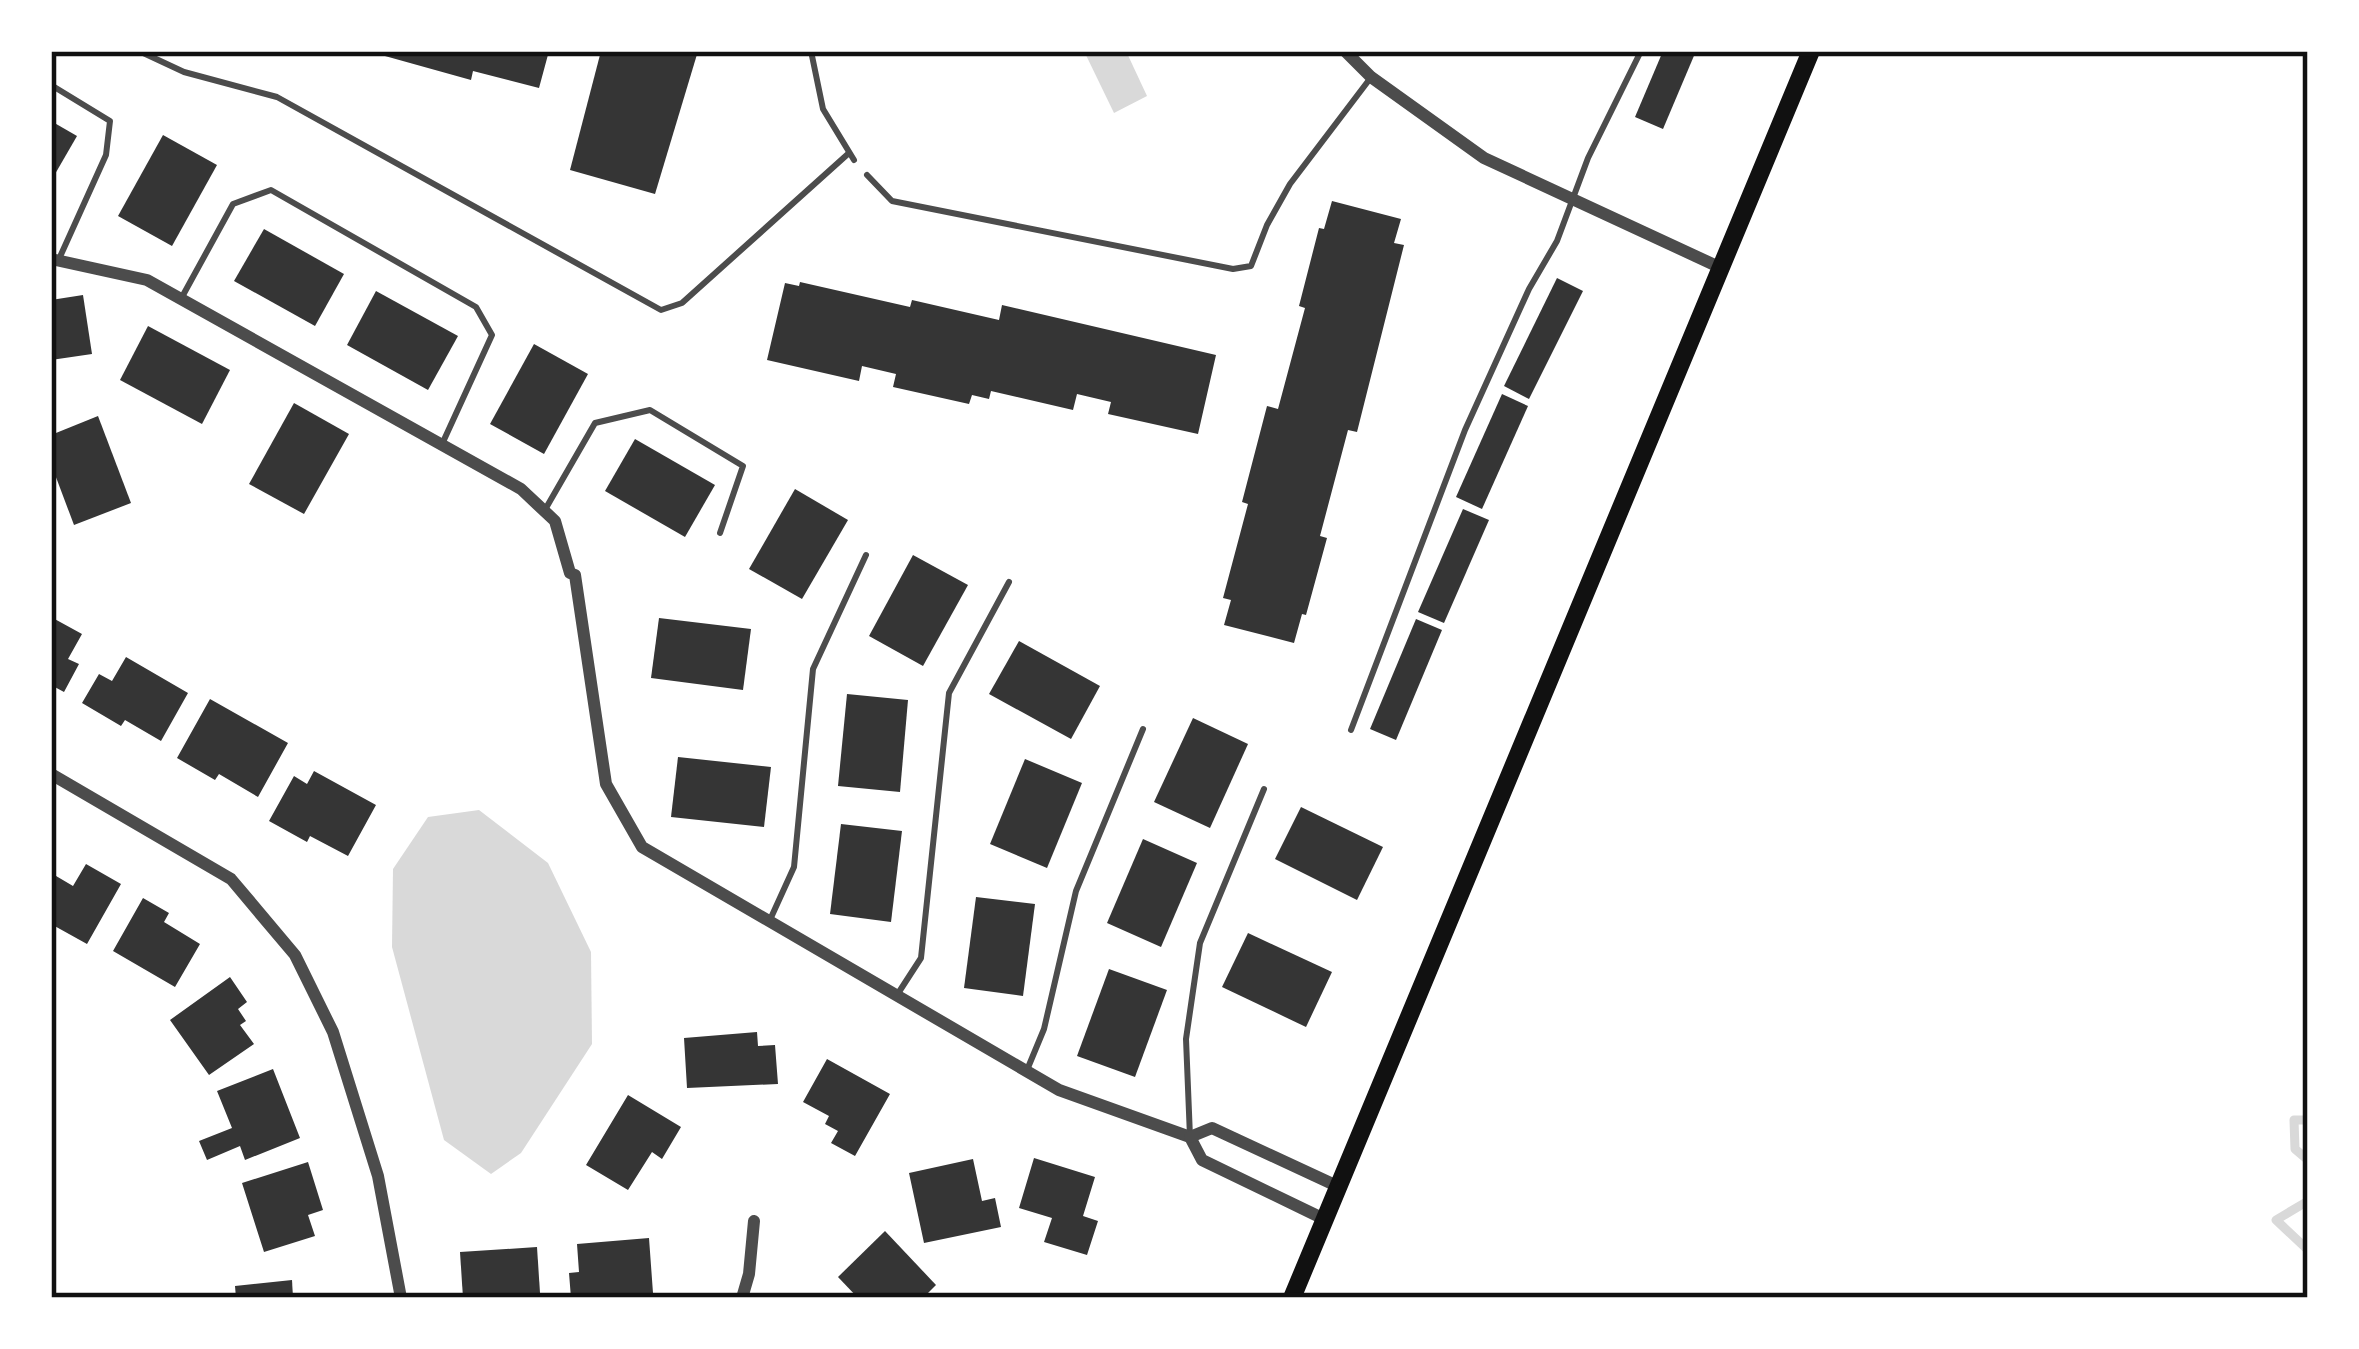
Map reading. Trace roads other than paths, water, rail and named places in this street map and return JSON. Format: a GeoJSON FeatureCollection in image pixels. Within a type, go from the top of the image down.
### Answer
{"type":"FeatureCollection","features":[{"type":"Feature","properties":{"kind":"main road"},"geometry":{"type":"LineString","coordinates":[[1292,1298],[1811,51]]}},
{"type":"Feature","properties":{"kind":"street"},"geometry":{"type":"LineString","coordinates":[[1345,51],[1371,77],[1484,158],[1719,268]]}},
{"type":"Feature","properties":{"kind":"street"},"geometry":{"type":"LineString","coordinates":[[55,259],[147,280],[521,489],[555,521],[570,573],[575,575],[606,784],[642,847],[1059,1090],[1190,1137],[1212,1128],[1337,1186]]}},
{"type":"Feature","properties":{"kind":"street"},"geometry":{"type":"LineString","coordinates":[[51,774],[231,879],[295,955],[333,1032],[379,1177],[401,1298]]}},
{"type":"Feature","properties":{"kind":"street"},"geometry":{"type":"LineString","coordinates":[[1190,1137],[1202,1160],[1324,1219]]}},
{"type":"Feature","properties":{"kind":"street"},"geometry":{"type":"LineString","coordinates":[[742,1298],[754,1221]]}},
{"type":"Feature","properties":{"kind":"lane"},"geometry":{"type":"LineString","coordinates":[[139,51],[184,72],[277,97],[661,310],[682,303],[851,157],[823,109],[811,51]]}},
{"type":"Feature","properties":{"kind":"lane"},"geometry":{"type":"LineString","coordinates":[[1351,730],[1465,430],[1529,289],[1557,241],[1588,158],[1641,51]]}},
{"type":"Feature","properties":{"kind":"lane"},"geometry":{"type":"LineString","coordinates":[[867,175],[892,202],[1233,269],[1251,266],[1290,184],[1371,77]]}},
{"type":"Feature","properties":{"kind":"lane"},"geometry":{"type":"LineString","coordinates":[[51,86],[110,122],[106,155],[55,259]]}},
{"type":"Feature","properties":{"kind":"lane"},"geometry":{"type":"LineString","coordinates":[[181,299],[233,204],[271,190],[476,307],[493,334],[441,445]]}},
{"type":"Feature","properties":{"kind":"lane"},"geometry":{"type":"LineString","coordinates":[[544,511],[595,423],[650,410],[742,466],[720,532]]}},
{"type":"Feature","properties":{"kind":"lane"},"geometry":{"type":"LineString","coordinates":[[770,922],[794,867],[813,669],[866,555]]}},
{"type":"Feature","properties":{"kind":"lane"},"geometry":{"type":"LineString","coordinates":[[897,995],[921,958],[949,694],[1009,582]]}},
{"type":"Feature","properties":{"kind":"lane"},"geometry":{"type":"LineString","coordinates":[[1027,1070],[1044,1029],[1076,891],[1143,729]]}},
{"type":"Feature","properties":{"kind":"lane"},"geometry":{"type":"LineString","coordinates":[[1190,1137],[1186,1039],[1199,943],[1264,789]]}},
{"type":"Feature","properties":{"kind":"waterway"},"geometry":{"type":"LineString","coordinates":[[2308,1120],[2294,1120],[2295,1149],[2308,1160]]}},
{"type":"Feature","properties":{"kind":"waterway"},"geometry":{"type":"LineString","coordinates":[[2308,1201],[2276,1220],[2308,1250]]}}]}
